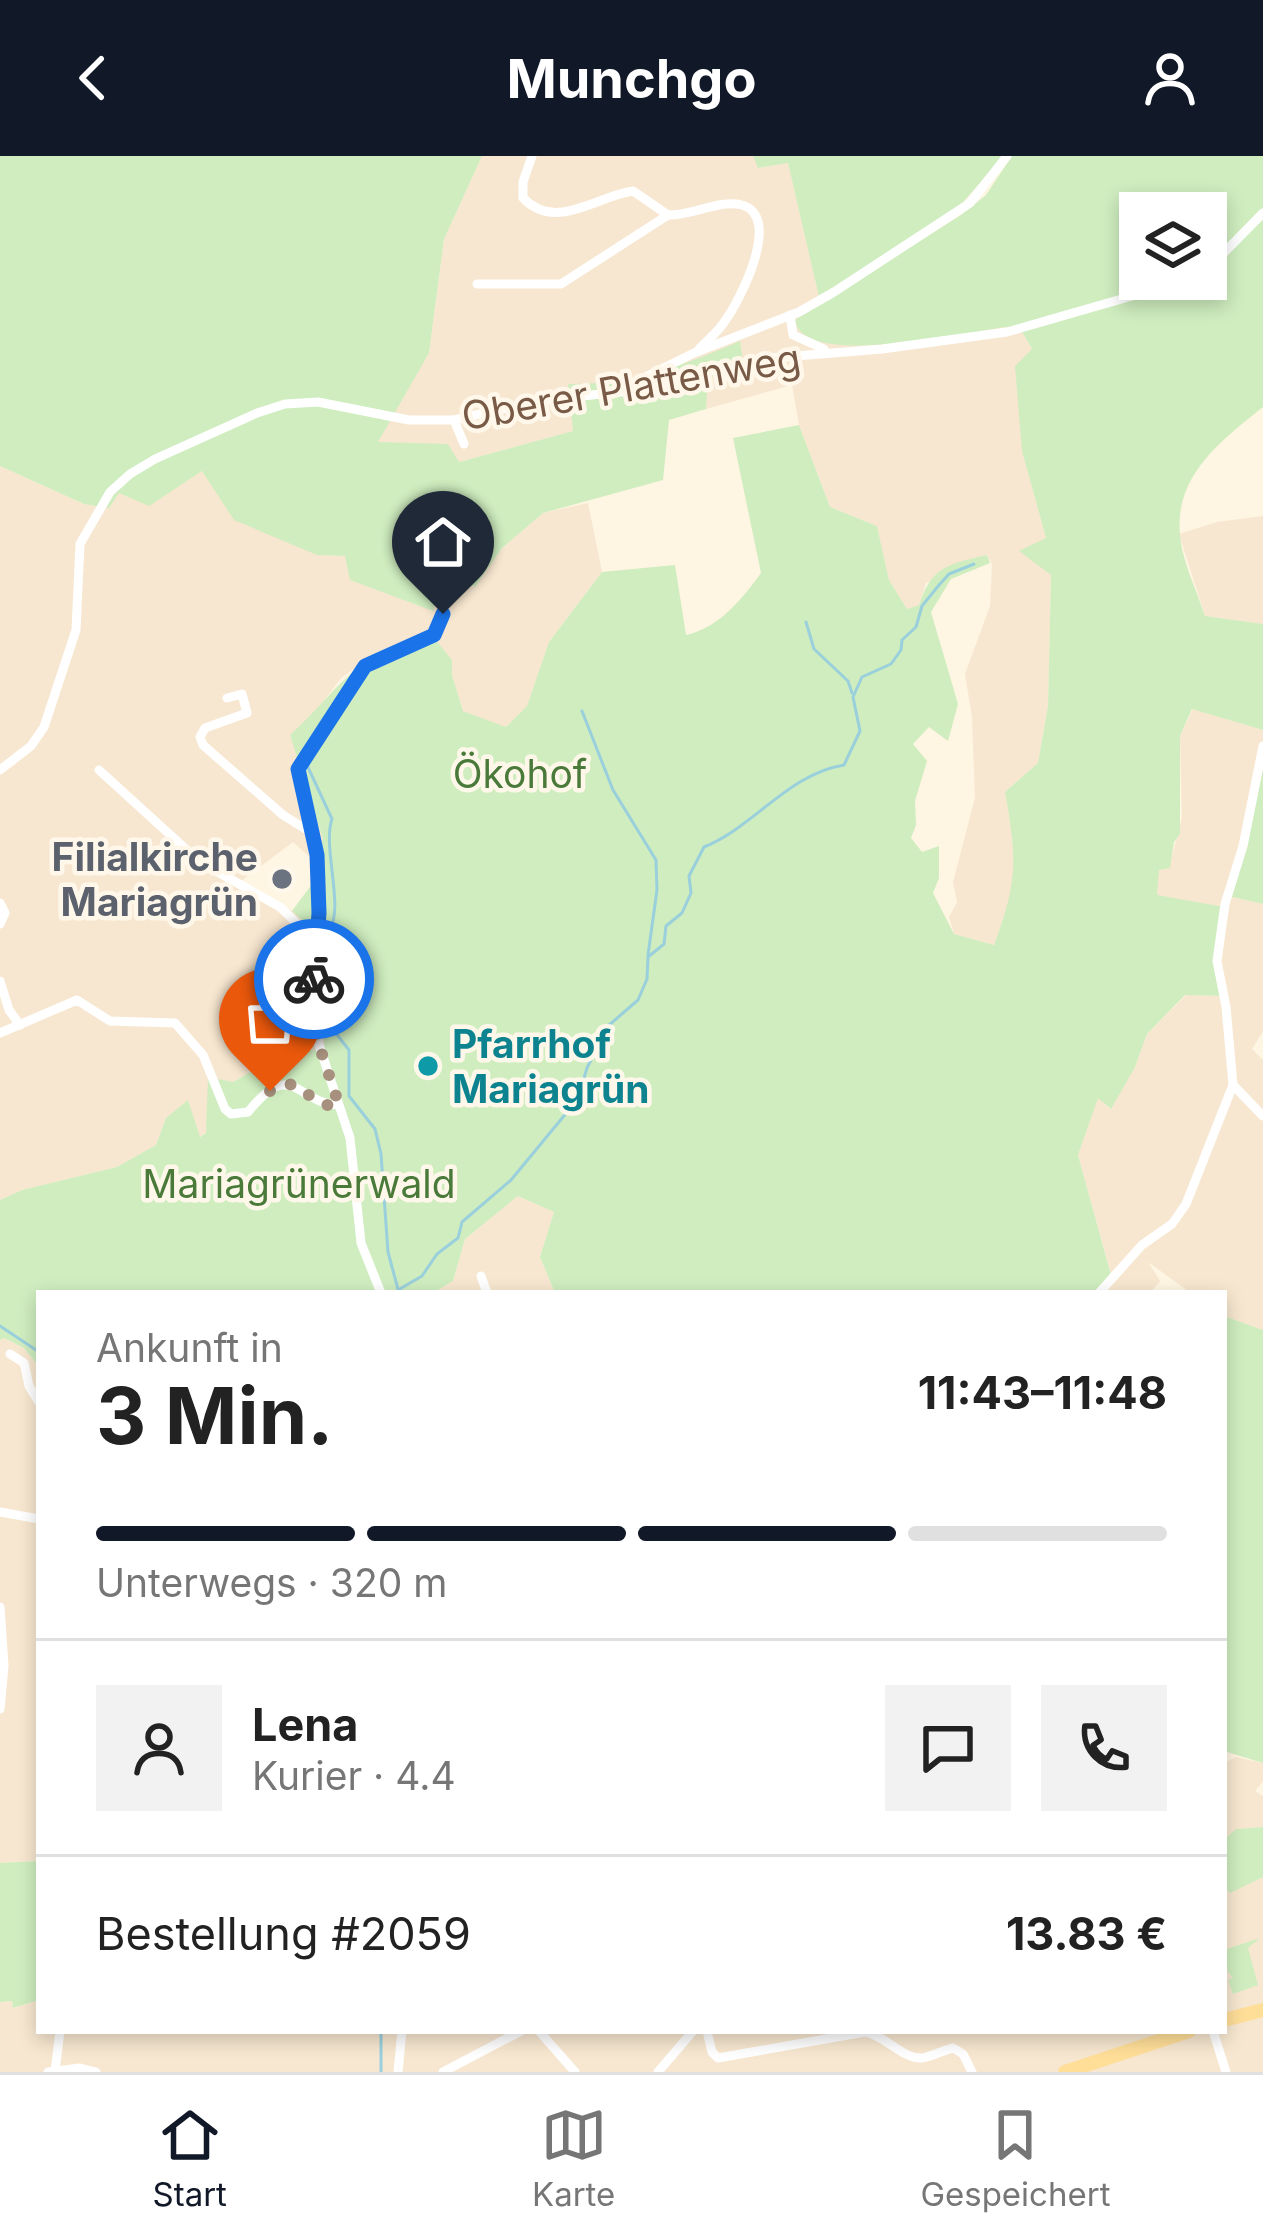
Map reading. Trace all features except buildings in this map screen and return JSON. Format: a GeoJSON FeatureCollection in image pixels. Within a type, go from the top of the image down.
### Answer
{"type":"FeatureCollection","features":[{"type":"Feature","properties":{"kind":"main road"},"geometry":{"type":"LineString","coordinates":[[1227,2019],[1263,2010]]}},
{"type":"Feature","properties":{"kind":"main road"},"geometry":{"type":"LineString","coordinates":[[1065,2072],[1089,2068],[1182,2034]]}},
{"type":"Feature","properties":{"kind":"street"},"geometry":{"type":"LineString","coordinates":[[532,156],[523,194],[526,203],[538,210],[566,212],[633,191],[668,215]]}},
{"type":"Feature","properties":{"kind":"street"},"geometry":{"type":"LineString","coordinates":[[614,393],[834,292],[953,215],[985,187],[1007,156]]}},
{"type":"Feature","properties":{"kind":"street"},"geometry":{"type":"LineString","coordinates":[[476,284],[561,284],[668,215],[742,205],[753,212],[761,227],[755,256],[732,310],[694,353]]}},
{"type":"Feature","properties":{"kind":"street"},"geometry":{"type":"LineString","coordinates":[[1227,250],[1263,213]]}},
{"type":"Feature","properties":{"kind":"street","name":"Oberer Plattenweg"},"geometry":{"type":"LineString","coordinates":[[0,770],[31,746],[44,727],[76,630],[80,544],[98,508],[130,474],[257,413],[285,404],[318,402],[409,420],[454,420],[536,401],[614,393],[760,359],[1007,332],[1119,300]]}},
{"type":"Feature","properties":{"kind":"street"},"geometry":{"type":"LineString","coordinates":[[790,315],[793,335],[834,352]]}},
{"type":"Feature","properties":{"kind":"street"},"geometry":{"type":"LineString","coordinates":[[454,420],[464,444]]}},
{"type":"Feature","properties":{"kind":"street"},"geometry":{"type":"LineString","coordinates":[[380,1290],[361,1243],[350,1138],[318,1042],[313,994],[319,890],[315,835],[298,769],[365,666],[434,635],[450,591]]}},
{"type":"Feature","properties":{"kind":"street"},"geometry":{"type":"LineString","coordinates":[[227,698],[242,694],[247,713],[205,728],[200,737],[203,745],[283,815],[315,835]]}},
{"type":"Feature","properties":{"kind":"street"},"geometry":{"type":"LineString","coordinates":[[1102,1290],[1142,1245],[1172,1224],[1186,1204],[1233,1085],[1217,961],[1224,908],[1243,846],[1263,746]]}},
{"type":"Feature","properties":{"kind":"street"},"geometry":{"type":"LineString","coordinates":[[99,770],[200,862],[280,908],[316,942]]}},
{"type":"Feature","properties":{"kind":"street"},"geometry":{"type":"LineString","coordinates":[[0,903],[5,913],[0,924]]}},
{"type":"Feature","properties":{"kind":"street"},"geometry":{"type":"LineString","coordinates":[[0,981],[9,1010],[20,1025]]}},
{"type":"Feature","properties":{"kind":"street"},"geometry":{"type":"LineString","coordinates":[[0,1033],[77,1000],[110,1022],[175,1023],[193,1042],[231,1114],[248,1112],[262,1096],[285,1084],[298,1086],[324,1105],[339,1105]]}},
{"type":"Feature","properties":{"kind":"street"},"geometry":{"type":"LineString","coordinates":[[1233,1085],[1263,1115]]}},
{"type":"Feature","properties":{"kind":"street"},"geometry":{"type":"LineString","coordinates":[[481,1276],[486,1290]]}},
{"type":"Feature","properties":{"kind":"street"},"geometry":{"type":"LineString","coordinates":[[10,1354],[24,1363],[36,1397]]}},
{"type":"Feature","properties":{"kind":"street"},"geometry":{"type":"LineString","coordinates":[[0,1524],[4,1513],[36,1518]]}},
{"type":"Feature","properties":{"kind":"street"},"geometry":{"type":"LineString","coordinates":[[0,1607],[4,1666],[0,1709]]}},
{"type":"Feature","properties":{"kind":"street"},"geometry":{"type":"LineString","coordinates":[[61,2034],[56,2071],[96,2072]]}},
{"type":"Feature","properties":{"kind":"street"},"geometry":{"type":"LineString","coordinates":[[398,2072],[402,2034]]}},
{"type":"Feature","properties":{"kind":"street"},"geometry":{"type":"LineString","coordinates":[[449,2071],[516,2034]]}},
{"type":"Feature","properties":{"kind":"street"},"geometry":{"type":"LineString","coordinates":[[542,2034],[575,2072]]}},
{"type":"Feature","properties":{"kind":"street"},"geometry":{"type":"LineString","coordinates":[[658,2072],[690,2034]]}},
{"type":"Feature","properties":{"kind":"street"},"geometry":{"type":"LineString","coordinates":[[708,2034],[718,2058],[854,2034]]}},
{"type":"Feature","properties":{"kind":"street"},"geometry":{"type":"LineString","coordinates":[[878,2034],[922,2058],[952,2048],[963,2054],[972,2072]]}},
{"type":"Feature","properties":{"kind":"street"},"geometry":{"type":"LineString","coordinates":[[1214,2034],[1226,2072]]}},
{"type":"Feature","properties":{"kind":"shaded area"},"geometry":{"type":"Polygon","coordinates":[[[482,156],[753,156],[759,168],[788,162],[819,297],[1021,330],[1032,349],[1022,450],[1051,574],[1048,706],[1038,763],[1005,792],[1014,842],[1013,893],[994,945],[954,934],[949,917],[957,902],[953,882],[975,798],[965,674],[990,606],[992,564],[987,555],[926,583],[919,605],[907,609],[889,580],[877,526],[830,507],[799,425],[792,385],[706,409],[708,377],[740,342],[676,369],[597,384],[568,384],[574,431],[459,462],[376,442],[429,353],[444,239],[482,156]]]}},
{"type":"Feature","properties":{"kind":"shaded area"},"geometry":{"type":"Polygon","coordinates":[[[0,466],[84,504],[118,492],[149,505],[202,471],[317,555],[345,556],[432,611],[442,584],[465,582],[475,587],[502,548],[543,513],[588,503],[602,572],[549,642],[527,707],[505,728],[463,711],[452,675],[380,651],[341,678],[291,735],[323,839],[313,860],[293,842],[241,881],[328,937],[324,1049],[282,1054],[233,1082],[206,1133],[199,1137],[188,1101],[166,1118],[156,1145],[117,1167],[22,1190],[0,1200],[0,466]]]}},
{"type":"Feature","properties":{"kind":"shaded area"},"geometry":{"type":"Polygon","coordinates":[[[1263,516],[1263,624],[1205,616],[1179,534],[1217,522],[1263,516]]]}},
{"type":"Feature","properties":{"kind":"shaded area"},"geometry":{"type":"Polygon","coordinates":[[[1193,709],[1263,730],[1263,770],[1258,769],[1231,897],[1263,904],[1263,1031],[1252,1049],[1263,1060],[1263,1330],[1227,1317],[1227,1290],[1187,1290],[1148,1262],[1160,1281],[1152,1290],[1096,1290],[1111,1274],[1078,1155],[1098,1097],[1110,1109],[1135,1067],[1147,1034],[1186,995],[1223,996],[1218,974],[1220,909],[1157,896],[1158,870],[1169,867],[1182,818],[1180,736],[1193,709]]]}},
{"type":"Feature","properties":{"kind":"shaded area"},"geometry":{"type":"Polygon","coordinates":[[[518,1196],[554,1212],[540,1257],[554,1290],[438,1290],[453,1281],[465,1239],[518,1196]]]}},
{"type":"Feature","properties":{"kind":"shaded area"},"geometry":{"type":"Polygon","coordinates":[[[0,1340],[24,1348],[36,1363],[36,1861],[0,1863],[0,1340]]]}},
{"type":"Feature","properties":{"kind":"shaded area"},"geometry":{"type":"Polygon","coordinates":[[[1236,1757],[1263,1763],[1263,1781],[1255,1791],[1263,1796],[1263,1827],[1236,1829],[1227,1837],[1227,1762],[1236,1757]]]}},
{"type":"Feature","properties":{"kind":"shaded area"},"geometry":{"type":"Polygon","coordinates":[[[1263,1877],[1263,2072],[0,2072],[0,2002],[12,2001],[14,2008],[36,2001],[36,2034],[1227,2034],[1227,1890],[1263,1877]]]}},
{"type":"Feature","properties":{"kind":"green space"},"geometry":{"type":"Polygon","coordinates":[[[0,156],[482,156],[444,239],[429,353],[378,442],[448,444],[459,462],[573,431],[568,384],[656,372],[740,341],[744,370],[708,377],[706,409],[669,420],[663,480],[543,513],[502,548],[475,587],[465,582],[460,588],[442,584],[433,611],[350,580],[345,556],[317,555],[234,520],[202,471],[149,506],[119,493],[109,508],[84,504],[0,466],[0,156]]]}},
{"type":"Feature","properties":{"kind":"green space"},"geometry":{"type":"Polygon","coordinates":[[[753,156],[1003,156],[959,207],[819,297],[788,163],[758,168],[753,156]]]}},
{"type":"Feature","properties":{"kind":"green space"},"geometry":{"type":"Polygon","coordinates":[[[1012,156],[1263,156],[1263,407],[1217,446],[1193,477],[1180,514],[1180,535],[1205,616],[1263,624],[1263,730],[1192,709],[1180,736],[1180,834],[1170,868],[1159,870],[1157,895],[1224,907],[1258,769],[1263,770],[1263,904],[1232,897],[1226,908],[1219,945],[1224,996],[1185,995],[1147,1034],[1111,1109],[1098,1098],[1078,1155],[1111,1275],[1096,1290],[554,1290],[540,1257],[554,1212],[518,1196],[465,1239],[453,1281],[438,1290],[36,1290],[36,1363],[24,1348],[0,1340],[0,1200],[22,1190],[117,1167],[156,1145],[166,1118],[188,1100],[200,1137],[206,1133],[208,1077],[233,1082],[282,1054],[324,1049],[328,938],[292,911],[312,884],[313,861],[323,839],[290,735],[371,658],[410,640],[434,638],[452,660],[463,711],[506,727],[527,706],[549,642],[602,572],[675,565],[686,635],[709,626],[738,602],[761,573],[733,438],[799,425],[830,507],[877,526],[889,580],[907,609],[919,605],[930,582],[944,568],[987,555],[990,563],[951,579],[931,612],[958,704],[948,741],[929,727],[913,744],[927,761],[915,801],[911,838],[922,852],[939,846],[939,878],[933,893],[954,934],[994,945],[1013,870],[1005,792],[1038,763],[1048,706],[1051,575],[1019,551],[1046,538],[1022,451],[1015,366],[1032,349],[1021,330],[1005,327],[889,344],[826,343],[805,335],[795,320],[961,215],[986,195],[1012,156]]]}},
{"type":"Feature","properties":{"kind":"green space"},"geometry":{"type":"Polygon","coordinates":[[[1227,1317],[1263,1330],[1263,1763],[1227,1752],[1227,1317]]]}},
{"type":"Feature","properties":{"kind":"green space"},"geometry":{"type":"Polygon","coordinates":[[[1263,1827],[1263,1877],[1230,1893],[1227,1837],[1236,1829],[1263,1827]]]}},
{"type":"Feature","properties":{"kind":"green space"},"geometry":{"type":"Polygon","coordinates":[[[36,1861],[36,2001],[13,2008],[12,2001],[0,2002],[0,1863],[36,1861]]]}},
{"type":"Feature","properties":{"kind":"green space"},"geometry":{"type":"Polygon","coordinates":[[[1260,1938],[1248,1948],[1258,1985],[1233,1994],[1227,1949],[1260,1938]]]}},
{"type":"Feature","properties":{"kind":"waterway"},"geometry":{"type":"LineString","coordinates":[[398,1290],[422,1276],[437,1254],[458,1238],[462,1222],[511,1180],[578,1098],[608,1026],[638,1000],[647,979],[648,957],[664,944],[666,926],[682,913],[691,893],[689,876],[704,847],[806,779],[844,765],[860,731],[853,697],[862,677],[891,664],[902,640],[916,627],[922,606],[939,585],[949,574],[974,564]]}},
{"type":"Feature","properties":{"kind":"waterway"},"geometry":{"type":"LineString","coordinates":[[806,622],[814,649],[848,681],[852,693]]}},
{"type":"Feature","properties":{"kind":"waterway"},"geometry":{"type":"LineString","coordinates":[[582,711],[613,790],[656,860],[648,955]]}},
{"type":"Feature","properties":{"kind":"waterway"},"geometry":{"type":"LineString","coordinates":[[306,763],[332,819],[335,908],[329,930],[336,992],[331,1027],[349,1050],[349,1096],[375,1129],[388,1252],[398,1290]]}},
{"type":"Feature","properties":{"kind":"waterway"},"geometry":{"type":"LineString","coordinates":[[0,1326],[36,1350]]}},
{"type":"Feature","properties":{"kind":"waterway"},"geometry":{"type":"LineString","coordinates":[[381,2034],[381,2072]]}},
{"type":"Feature","properties":{"kind":"way so far"},"geometry":{"type":"LineString","coordinates":[[270,1091],[292,1084],[324,1105],[339,1105],[318,1042],[314,979]]}},
{"type":"Feature","properties":{"kind":"place","name":"Filialkirche Mariagrün"},"geometry":{"type":"Point","coordinates":[282,879]}},
{"type":"Feature","properties":{"kind":"place","name":"Pfarrhof Mariagrün"},"geometry":{"type":"Point","coordinates":[428,1066]}},
{"type":"Feature","properties":{"kind":"route"},"geometry":{"type":"LineString","coordinates":[[314,979],[317,855],[300,762],[328,728],[365,666],[434,635],[443,614]]}},
{"type":"Feature","properties":{"kind":"park label","name":"Ökohof"},"geometry":{"type":"Point","coordinates":[520,774]}},
{"type":"Feature","properties":{"kind":"park label","name":"Mariagrünerwald"},"geometry":{"type":"Point","coordinates":[299,1184]}}]}
